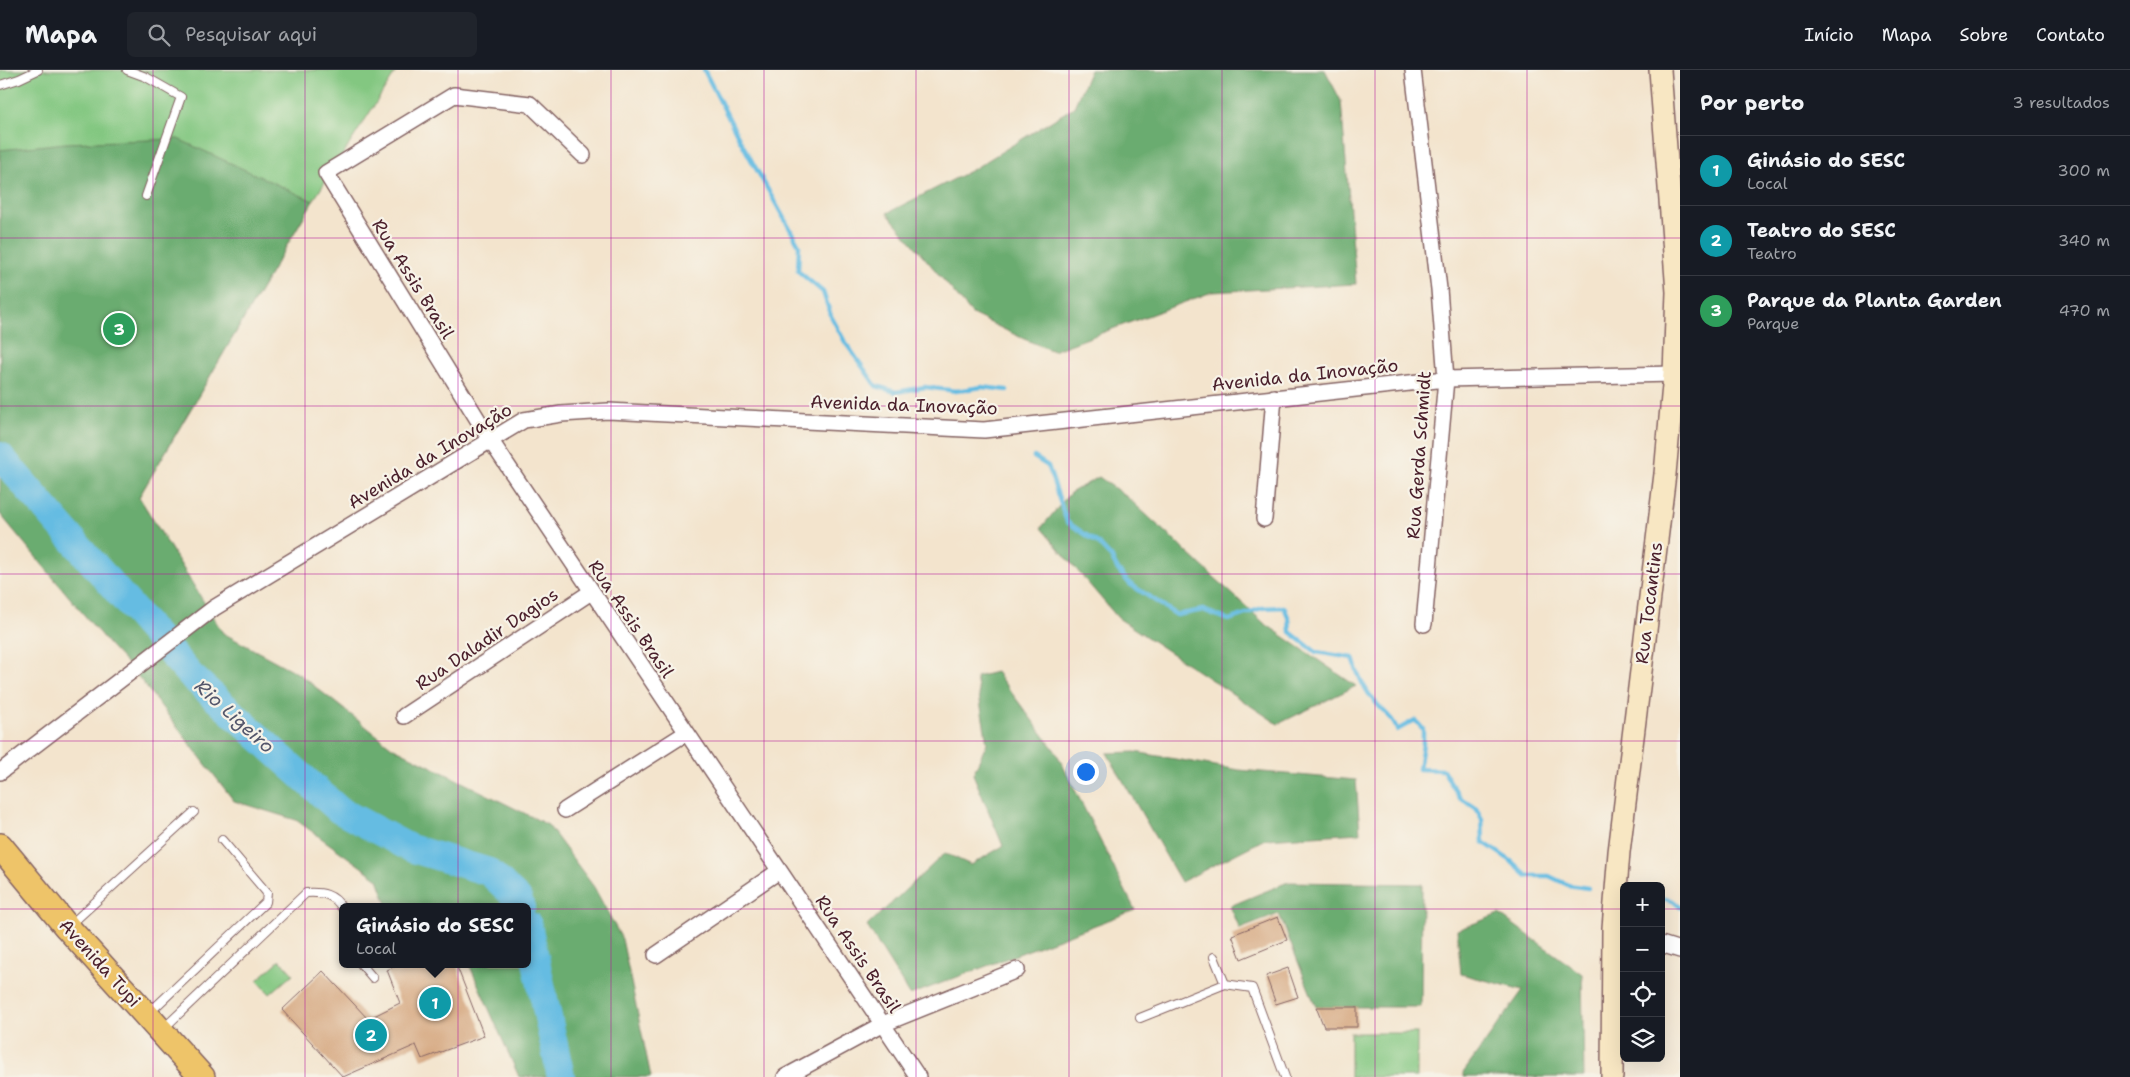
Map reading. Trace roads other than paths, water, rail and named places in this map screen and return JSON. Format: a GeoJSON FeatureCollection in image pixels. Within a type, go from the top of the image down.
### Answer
{"type":"FeatureCollection","features":[{"type":"Feature","properties":{"kind":"main road","name":"Rua Tocantins"},"geometry":{"type":"LineString","coordinates":[[1612,1077],[1619,852],[1665,474],[1674,374],[1677,292],[1660,70]]}},
{"type":"Feature","properties":{"kind":"main road","name":"Avenida Tupi"},"geometry":{"type":"LineString","coordinates":[[0,846],[67,927],[202,1077]]}},
{"type":"Feature","properties":{"kind":"street","name":"Rua Gerda Schmidt"},"geometry":{"type":"LineString","coordinates":[[1413,70],[1439,289],[1446,380],[1424,624]]}},
{"type":"Feature","properties":{"kind":"street","name":"Rua Assis Brasil"},"geometry":{"type":"LineString","coordinates":[[583,155],[530,104],[454,94],[326,173],[491,441],[590,592],[918,1077]]}},
{"type":"Feature","properties":{"kind":"street","name":"Avenida da Inovação"},"geometry":{"type":"LineString","coordinates":[[0,772],[214,608],[524,420],[561,414],[608,411],[984,430],[1274,397],[1446,380],[1674,374]]}},
{"type":"Feature","properties":{"kind":"street"},"geometry":{"type":"LineString","coordinates":[[1264,518],[1274,397]]}},
{"type":"Feature","properties":{"kind":"street","name":"Rua Daladir Dagios"},"geometry":{"type":"LineString","coordinates":[[404,716],[590,592]]}},
{"type":"Feature","properties":{"kind":"street"},"geometry":{"type":"LineString","coordinates":[[565,810],[686,733]]}},
{"type":"Feature","properties":{"kind":"street"},"geometry":{"type":"LineString","coordinates":[[656,954],[780,871]]}},
{"type":"Feature","properties":{"kind":"street"},"geometry":{"type":"LineString","coordinates":[[785,1077],[883,1024],[1017,970]]}},
{"type":"Feature","properties":{"kind":"lane"},"geometry":{"type":"LineString","coordinates":[[0,85],[38,70]]}},
{"type":"Feature","properties":{"kind":"lane"},"geometry":{"type":"LineString","coordinates":[[127,70],[146,77],[181,97],[146,196]]}},
{"type":"Feature","properties":{"kind":"lane"},"geometry":{"type":"LineString","coordinates":[[67,927],[194,812]]}},
{"type":"Feature","properties":{"kind":"lane"},"geometry":{"type":"LineString","coordinates":[[154,1023],[266,902],[267,893],[222,840]]}},
{"type":"Feature","properties":{"kind":"lane"},"geometry":{"type":"LineString","coordinates":[[154,1023],[306,893],[319,892],[329,895],[340,903]]}},
{"type":"Feature","properties":{"kind":"lane"},"geometry":{"type":"LineString","coordinates":[[1214,957],[1225,984]]}},
{"type":"Feature","properties":{"kind":"lane"},"geometry":{"type":"LineString","coordinates":[[364,968],[373,978]]}},
{"type":"Feature","properties":{"kind":"lane"},"geometry":{"type":"LineString","coordinates":[[1140,1018],[1225,984],[1252,988],[1285,1077]]}},
{"type":"Feature","properties":{"kind":"waterway"},"geometry":{"type":"LineString","coordinates":[[704,70],[740,140],[799,245],[798,271],[823,292],[831,316],[845,342],[876,386],[896,392],[925,387],[956,391],[982,387],[1007,390]]}},
{"type":"Feature","properties":{"kind":"waterway","name":"Rio Ligeiro"},"geometry":{"type":"LineString","coordinates":[[0,456],[190,675],[339,810],[410,848],[489,872],[518,899],[520,903]]}},
{"type":"Feature","properties":{"kind":"waterway"},"geometry":{"type":"LineString","coordinates":[[1034,457],[1048,466],[1067,522],[1098,543],[1111,557],[1118,570],[1130,584],[1177,615],[1203,610],[1229,620],[1262,608],[1284,607],[1289,619],[1290,632],[1316,652],[1353,658],[1365,688],[1391,719],[1397,730],[1415,720],[1423,729],[1419,769],[1443,770],[1460,798],[1476,808],[1482,819],[1483,842],[1511,861],[1527,876],[1549,876],[1568,885],[1588,888]]}},
{"type":"Feature","properties":{"kind":"waterway"},"geometry":{"type":"LineString","coordinates":[[1665,899],[1673,901],[1680,907]]}},
{"type":"Feature","properties":{"kind":"waterway","name":"Rio Ligeiro"},"geometry":{"type":"LineString","coordinates":[[531,939],[561,1077]]}},
{"type":"Feature","properties":{"kind":"place","name":"Parque da Planta Garden"},"geometry":{"type":"Point","coordinates":[119,329]}},
{"type":"Feature","properties":{"kind":"place","name":"Ginásio do SESC"},"geometry":{"type":"Point","coordinates":[435,1003]}},
{"type":"Feature","properties":{"kind":"place","name":"Teatro do SESC"},"geometry":{"type":"Point","coordinates":[371,1035]}}]}
